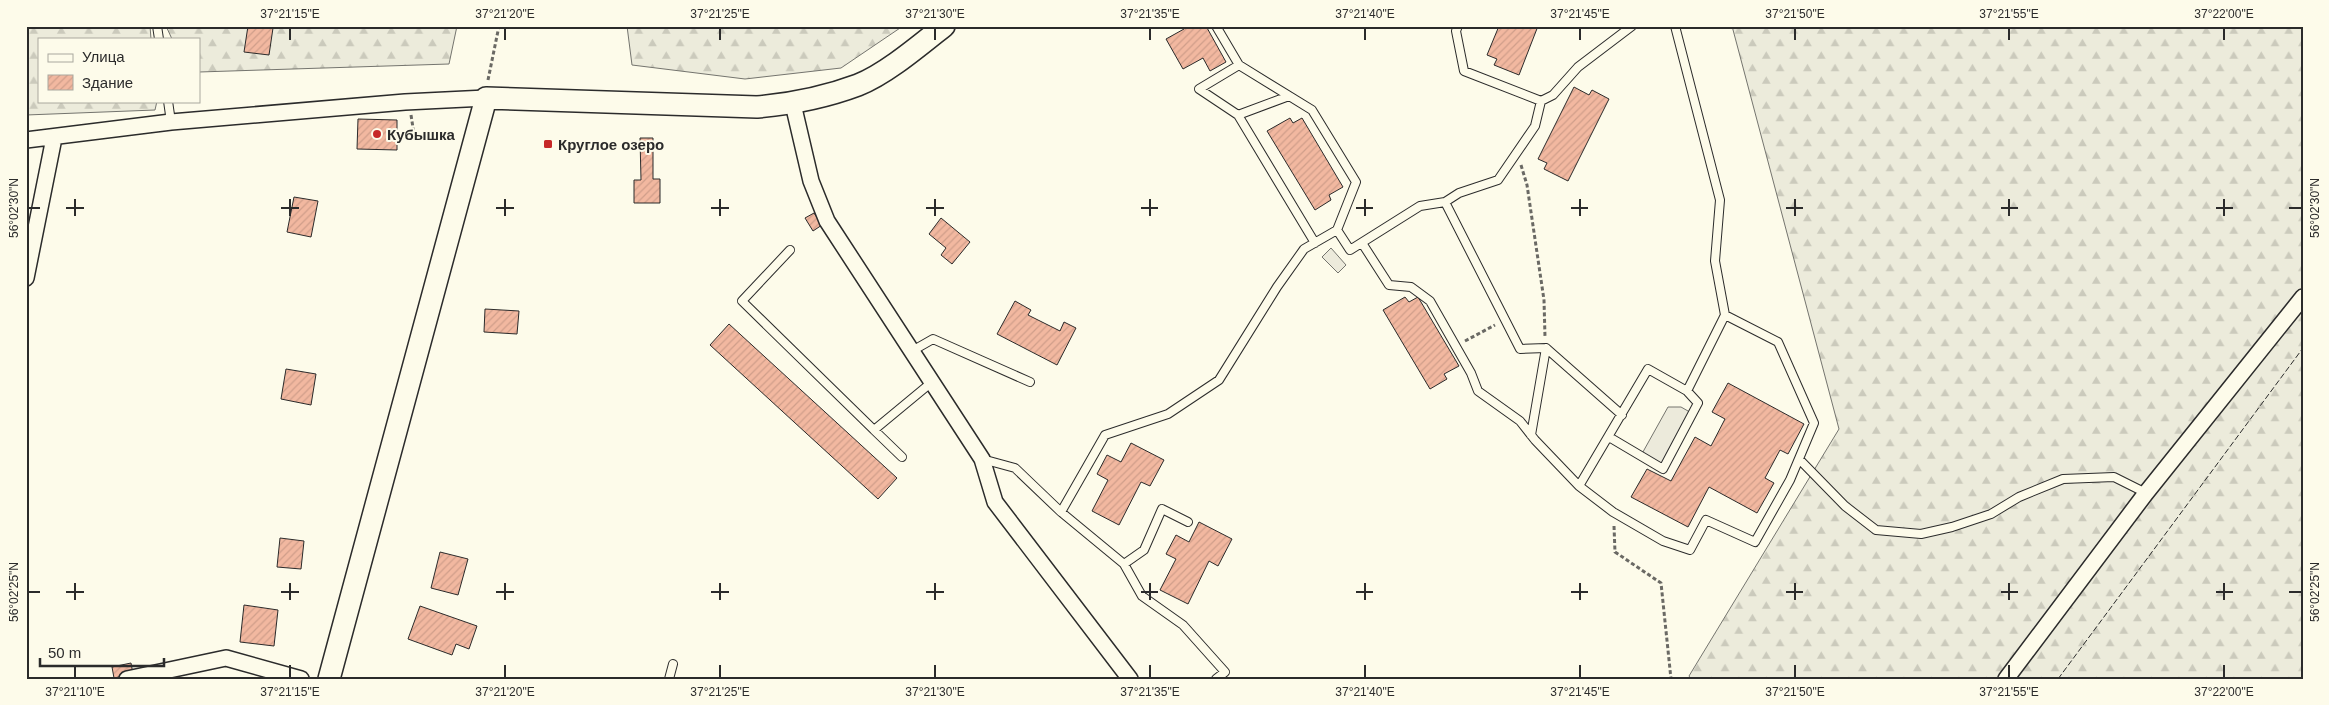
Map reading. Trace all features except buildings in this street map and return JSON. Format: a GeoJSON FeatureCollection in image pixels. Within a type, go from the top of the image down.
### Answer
{"type":"FeatureCollection","features":[{"type":"Feature","properties":{"kind":"main road"},"geometry":{"type":"LineString","coordinates":[[329,679],[486,98],[757,107],[793,104],[859,84],[895,63],[944,26]]}},
{"type":"Feature","properties":{"kind":"street"},"geometry":{"type":"LineString","coordinates":[[26,140],[172,122],[405,102],[486,98]]}},
{"type":"Feature","properties":{"kind":"street"},"geometry":{"type":"LineString","coordinates":[[793,104],[811,181],[823,214],[982,459],[995,502],[1130,679]]}},
{"type":"Feature","properties":{"kind":"street"},"geometry":{"type":"LineString","coordinates":[[26,278],[54,138]]}},
{"type":"Feature","properties":{"kind":"street"},"geometry":{"type":"LineString","coordinates":[[2006,679],[2146,493],[2303,297]]}},
{"type":"Feature","properties":{"kind":"street"},"geometry":{"type":"LineString","coordinates":[[127,679],[226,658],[301,679]]}},
{"type":"Feature","properties":{"kind":"lane"},"geometry":{"type":"LineString","coordinates":[[1060,512],[1105,435],[1168,414],[1219,380],[1277,287],[1304,249],[1337,230],[1356,182],[1312,110],[1240,65],[1216,26]]}},
{"type":"Feature","properties":{"kind":"lane"},"geometry":{"type":"LineString","coordinates":[[1458,26],[1456,31],[1464,71],[1541,101],[1553,95],[1578,67],[1632,26]]}},
{"type":"Feature","properties":{"kind":"lane"},"geometry":{"type":"LineString","coordinates":[[1675,26],[1720,200],[1716,262],[1725,315],[1687,390]]}},
{"type":"Feature","properties":{"kind":"lane"},"geometry":{"type":"LineString","coordinates":[[1240,65],[1199,89],[1238,115],[1315,243]]}},
{"type":"Feature","properties":{"kind":"lane"},"geometry":{"type":"LineString","coordinates":[[1238,115],[1288,96]]}},
{"type":"Feature","properties":{"kind":"lane"},"geometry":{"type":"LineString","coordinates":[[1337,230],[1350,250],[1420,206],[1445,202],[1459,193],[1498,180],[1535,126],[1541,101]]}},
{"type":"Feature","properties":{"kind":"lane"},"geometry":{"type":"LineString","coordinates":[[168,102],[172,122]]}},
{"type":"Feature","properties":{"kind":"lane"},"geometry":{"type":"LineString","coordinates":[[1445,202],[1520,348],[1546,348],[1622,415]]}},
{"type":"Feature","properties":{"kind":"lane"},"geometry":{"type":"LineString","coordinates":[[1362,243],[1389,286],[1411,287],[1430,301],[1478,390],[1520,421],[1579,486],[1613,512],[1663,541],[1690,550],[1706,520],[1755,542],[1790,480],[1814,423],[1778,342],[1725,315]]}},
{"type":"Feature","properties":{"kind":"lane"},"geometry":{"type":"LineString","coordinates":[[790,250],[742,301],[902,457]]}},
{"type":"Feature","properties":{"kind":"lane"},"geometry":{"type":"LineString","coordinates":[[912,351],[932,339],[1030,382]]}},
{"type":"Feature","properties":{"kind":"lane"},"geometry":{"type":"LineString","coordinates":[[1531,435],[1546,348]]}},
{"type":"Feature","properties":{"kind":"lane"},"geometry":{"type":"LineString","coordinates":[[1579,486],[1648,369],[1687,390],[1698,403],[1663,468],[1609,437]]}},
{"type":"Feature","properties":{"kind":"lane"},"geometry":{"type":"LineString","coordinates":[[874,430],[932,382]]}},
{"type":"Feature","properties":{"kind":"lane"},"geometry":{"type":"LineString","coordinates":[[982,459],[1015,468],[1060,512],[1124,564],[1142,596],[1183,625],[1225,672],[1216,679]]}},
{"type":"Feature","properties":{"kind":"lane"},"geometry":{"type":"LineString","coordinates":[[1799,459],[1845,506],[1876,530],[1920,534],[1952,527],[1991,514],[2019,497],[2063,479],[2114,477],[2146,493]]}},
{"type":"Feature","properties":{"kind":"lane"},"geometry":{"type":"LineString","coordinates":[[1124,564],[1144,550],[1162,509],[1188,522]]}},
{"type":"Feature","properties":{"kind":"lane"},"geometry":{"type":"LineString","coordinates":[[670,679],[673,664]]}},
{"type":"Feature","properties":{"kind":"path"},"geometry":{"type":"LineString","coordinates":[[486,98],[489,67],[498,26]]}},
{"type":"Feature","properties":{"kind":"path"},"geometry":{"type":"LineString","coordinates":[[1517,153],[1528,195],[1544,300],[1546,348]]}},
{"type":"Feature","properties":{"kind":"path"},"geometry":{"type":"LineString","coordinates":[[1455,346],[1505,320]]}},
{"type":"Feature","properties":{"kind":"path"},"geometry":{"type":"LineString","coordinates":[[1613,512],[1615,552],[1660,583],[1671,679]]}},
{"type":"Feature","properties":{"kind":"green space"},"geometry":{"type":"Polygon","coordinates":[[[26,26],[150,26],[151,38],[38,38],[38,102],[157,102],[155,110],[26,115],[26,26]]]}},
{"type":"Feature","properties":{"kind":"green space"},"geometry":{"type":"Polygon","coordinates":[[[166,26],[457,26],[449,64],[200,72],[200,38],[172,38],[166,26]]]}},
{"type":"Feature","properties":{"kind":"green space"},"geometry":{"type":"Polygon","coordinates":[[[627,26],[903,26],[841,68],[745,79],[632,65],[627,26]]]}},
{"type":"Feature","properties":{"kind":"green space"},"geometry":{"type":"Polygon","coordinates":[[[1732,26],[2303,26],[2303,679],[2019,679],[2015,674],[2012,679],[1691,679],[1689,676],[1839,429],[1732,26]]]}},
{"type":"Feature","properties":{"kind":"shaded area"},"geometry":{"type":"Polygon","coordinates":[[[1331,248],[1346,265],[1338,273],[1322,257],[1331,248]]]}},
{"type":"Feature","properties":{"kind":"shaded area"},"geometry":{"type":"Polygon","coordinates":[[[1668,407],[1681,407],[1695,415],[1664,474],[1639,459],[1668,407]]]}},
{"type":"Feature","properties":{"kind":"fence"},"geometry":{"type":"LineString","coordinates":[[2058,679],[2303,348]]}},
{"type":"Feature","properties":{"kind":"place","name":"Кубышка"},"geometry":{"type":"Point","coordinates":[377,134]}},
{"type":"Feature","properties":{"kind":"place","name":"Круглое озеро"},"geometry":{"type":"Point","coordinates":[548,144]}}]}
